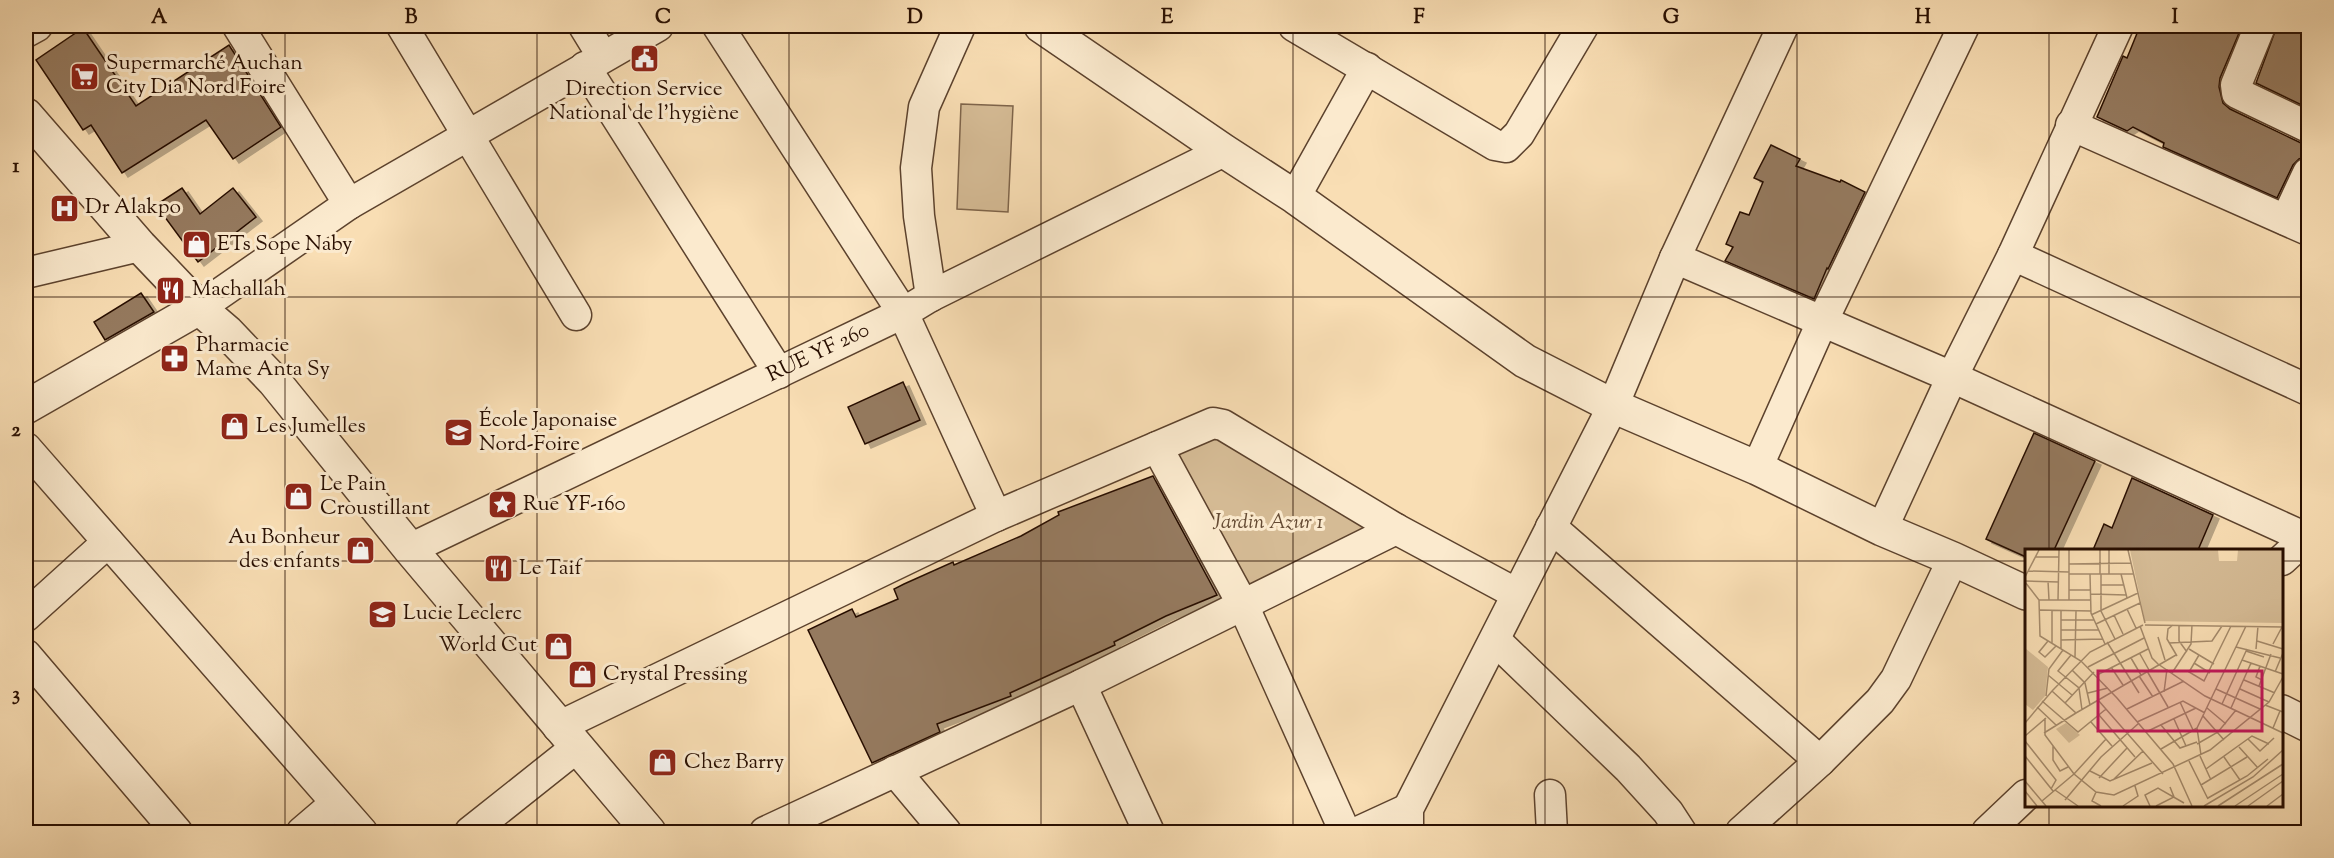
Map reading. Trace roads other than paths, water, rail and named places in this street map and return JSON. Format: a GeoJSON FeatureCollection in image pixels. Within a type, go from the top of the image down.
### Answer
{"type":"FeatureCollection","features":[{"type":"Feature","properties":{"kind":"street"},"geometry":{"type":"LineString","coordinates":[[26,32],[37,26]]}},
{"type":"Feature","properties":{"kind":"street"},"geometry":{"type":"LineString","coordinates":[[238,26],[349,204]]}},
{"type":"Feature","properties":{"kind":"street"},"geometry":{"type":"LineString","coordinates":[[402,26],[576,315]]}},
{"type":"Feature","properties":{"kind":"street"},"geometry":{"type":"LineString","coordinates":[[584,26],[594,62],[779,373]]}},
{"type":"Feature","properties":{"kind":"street"},"geometry":{"type":"LineString","coordinates":[[26,407],[199,308],[349,204],[658,26]]}},
{"type":"Feature","properties":{"kind":"street"},"geometry":{"type":"LineString","coordinates":[[718,26],[903,313],[996,516]]}},
{"type":"Feature","properties":{"kind":"street"},"geometry":{"type":"LineString","coordinates":[[931,296],[919,216],[916,168],[924,107],[960,26]]}},
{"type":"Feature","properties":{"kind":"street"},"geometry":{"type":"LineString","coordinates":[[1293,26],[1495,145],[1506,147],[1519,134],[1583,26]]}},
{"type":"Feature","properties":{"kind":"street"},"geometry":{"type":"LineString","coordinates":[[1358,832],[1408,821],[1517,594],[1613,405],[1675,258],[1783,26]]}},
{"type":"Feature","properties":{"kind":"street"},"geometry":{"type":"LineString","coordinates":[[1757,468],[1822,321],[1964,26]]}},
{"type":"Feature","properties":{"kind":"street"},"geometry":{"type":"LineString","coordinates":[[1882,529],[1952,377],[2013,255],[2118,26]]}},
{"type":"Feature","properties":{"kind":"street"},"geometry":{"type":"LineString","coordinates":[[2260,26],[2236,85],[2238,93],[2308,127]]}},
{"type":"Feature","properties":{"kind":"street"},"geometry":{"type":"LineString","coordinates":[[1054,29],[1525,361],[1613,405],[1757,468],[1882,529],[2025,592]]}},
{"type":"Feature","properties":{"kind":"street"},"geometry":{"type":"LineString","coordinates":[[1295,197],[1367,68]]}},
{"type":"Feature","properties":{"kind":"street"},"geometry":{"type":"LineString","coordinates":[[26,115],[140,246],[199,308],[227,332],[274,381],[410,549],[649,832]]}},
{"type":"Feature","properties":{"kind":"street"},"geometry":{"type":"LineString","coordinates":[[2071,125],[2297,225],[2308,173]]}},
{"type":"Feature","properties":{"kind":"street","name":"RUE YF 260"},"geometry":{"type":"LineString","coordinates":[[410,549],[903,313],[931,296],[1224,151]]}},
{"type":"Feature","properties":{"kind":"street"},"geometry":{"type":"LineString","coordinates":[[26,273],[140,246]]}},
{"type":"Feature","properties":{"kind":"street"},"geometry":{"type":"LineString","coordinates":[[2013,255],[2308,390]]}},
{"type":"Feature","properties":{"kind":"street"},"geometry":{"type":"LineString","coordinates":[[1675,258],[1952,377],[2307,537],[2283,559]]}},
{"type":"Feature","properties":{"kind":"street"},"geometry":{"type":"LineString","coordinates":[[470,832],[568,737],[996,516],[1203,425],[1213,423],[1223,425],[1396,529],[1517,594]]}},
{"type":"Feature","properties":{"kind":"street"},"geometry":{"type":"LineString","coordinates":[[1157,447],[1243,605],[1345,832]]}},
{"type":"Feature","properties":{"kind":"street"},"geometry":{"type":"LineString","coordinates":[[26,448],[362,832]]}},
{"type":"Feature","properties":{"kind":"street"},"geometry":{"type":"LineString","coordinates":[[1551,527],[1820,761]]}},
{"type":"Feature","properties":{"kind":"street"},"geometry":{"type":"LineString","coordinates":[[765,832],[1081,685],[1396,529]]}},
{"type":"Feature","properties":{"kind":"street"},"geometry":{"type":"LineString","coordinates":[[26,616],[108,542]]}},
{"type":"Feature","properties":{"kind":"street"},"geometry":{"type":"LineString","coordinates":[[1741,832],[1820,761],[1880,701],[1896,679],[1953,559]]}},
{"type":"Feature","properties":{"kind":"street"},"geometry":{"type":"LineString","coordinates":[[1495,640],[1628,768],[1668,812],[1681,832]]}},
{"type":"Feature","properties":{"kind":"street"},"geometry":{"type":"LineString","coordinates":[[26,655],[177,832]]}},
{"type":"Feature","properties":{"kind":"street"},"geometry":{"type":"LineString","coordinates":[[1081,685],[1149,832]]}},
{"type":"Feature","properties":{"kind":"street"},"geometry":{"type":"LineString","coordinates":[[2283,712],[2308,725]]}},
{"type":"Feature","properties":{"kind":"street"},"geometry":{"type":"LineString","coordinates":[[895,771],[946,832]]}},
{"type":"Feature","properties":{"kind":"street"},"geometry":{"type":"LineString","coordinates":[[1550,795],[1552,832]]}},
{"type":"Feature","properties":{"kind":"street"},"geometry":{"type":"LineString","coordinates":[[1987,832],[2025,796]]}},
{"type":"Feature","properties":{"kind":"street"},"geometry":{"type":"LineString","coordinates":[[302,832],[336,803]]}},
{"type":"Feature","properties":{"kind":"place","name":"Direction Service National de l'hygiène"},"geometry":{"type":"Point","coordinates":[644,59]}},
{"type":"Feature","properties":{"kind":"place","name":"Supermarché Auchan City Dia Nord Foire"},"geometry":{"type":"Point","coordinates":[85,76]}},
{"type":"Feature","properties":{"kind":"place","name":"Dr Alakpo"},"geometry":{"type":"Point","coordinates":[64,208]}},
{"type":"Feature","properties":{"kind":"place","name":"ETs Sope Naby"},"geometry":{"type":"Point","coordinates":[196,245]}},
{"type":"Feature","properties":{"kind":"place","name":"Machallah"},"geometry":{"type":"Point","coordinates":[171,290]}},
{"type":"Feature","properties":{"kind":"place","name":"Pharmacie Mame Anta Sy"},"geometry":{"type":"Point","coordinates":[175,358]}},
{"type":"Feature","properties":{"kind":"place","name":"Les Jumelles"},"geometry":{"type":"Point","coordinates":[235,427]}},
{"type":"Feature","properties":{"kind":"place","name":"École Japonaise Nord-Foire"},"geometry":{"type":"Point","coordinates":[458,433]}},
{"type":"Feature","properties":{"kind":"place","name":"Le Pain Croustillant"},"geometry":{"type":"Point","coordinates":[299,497]}},
{"type":"Feature","properties":{"kind":"place","name":"Rue YF-160"},"geometry":{"type":"Point","coordinates":[502,505]}},
{"type":"Feature","properties":{"kind":"place","name":"Au Bonheur des enfants"},"geometry":{"type":"Point","coordinates":[361,550]}},
{"type":"Feature","properties":{"kind":"place","name":"Le Taif"},"geometry":{"type":"Point","coordinates":[498,569]}},
{"type":"Feature","properties":{"kind":"place","name":"Lucie Leclerc"},"geometry":{"type":"Point","coordinates":[382,614]}},
{"type":"Feature","properties":{"kind":"place","name":"World Cut"},"geometry":{"type":"Point","coordinates":[558,646]}},
{"type":"Feature","properties":{"kind":"place","name":"Crystal Pressing"},"geometry":{"type":"Point","coordinates":[582,675]}},
{"type":"Feature","properties":{"kind":"place","name":"Chez Barry"},"geometry":{"type":"Point","coordinates":[663,763]}},
{"type":"Feature","properties":{"kind":"park label","name":"Jardin Azur 1"},"geometry":{"type":"Point","coordinates":[1268,523]}}]}
